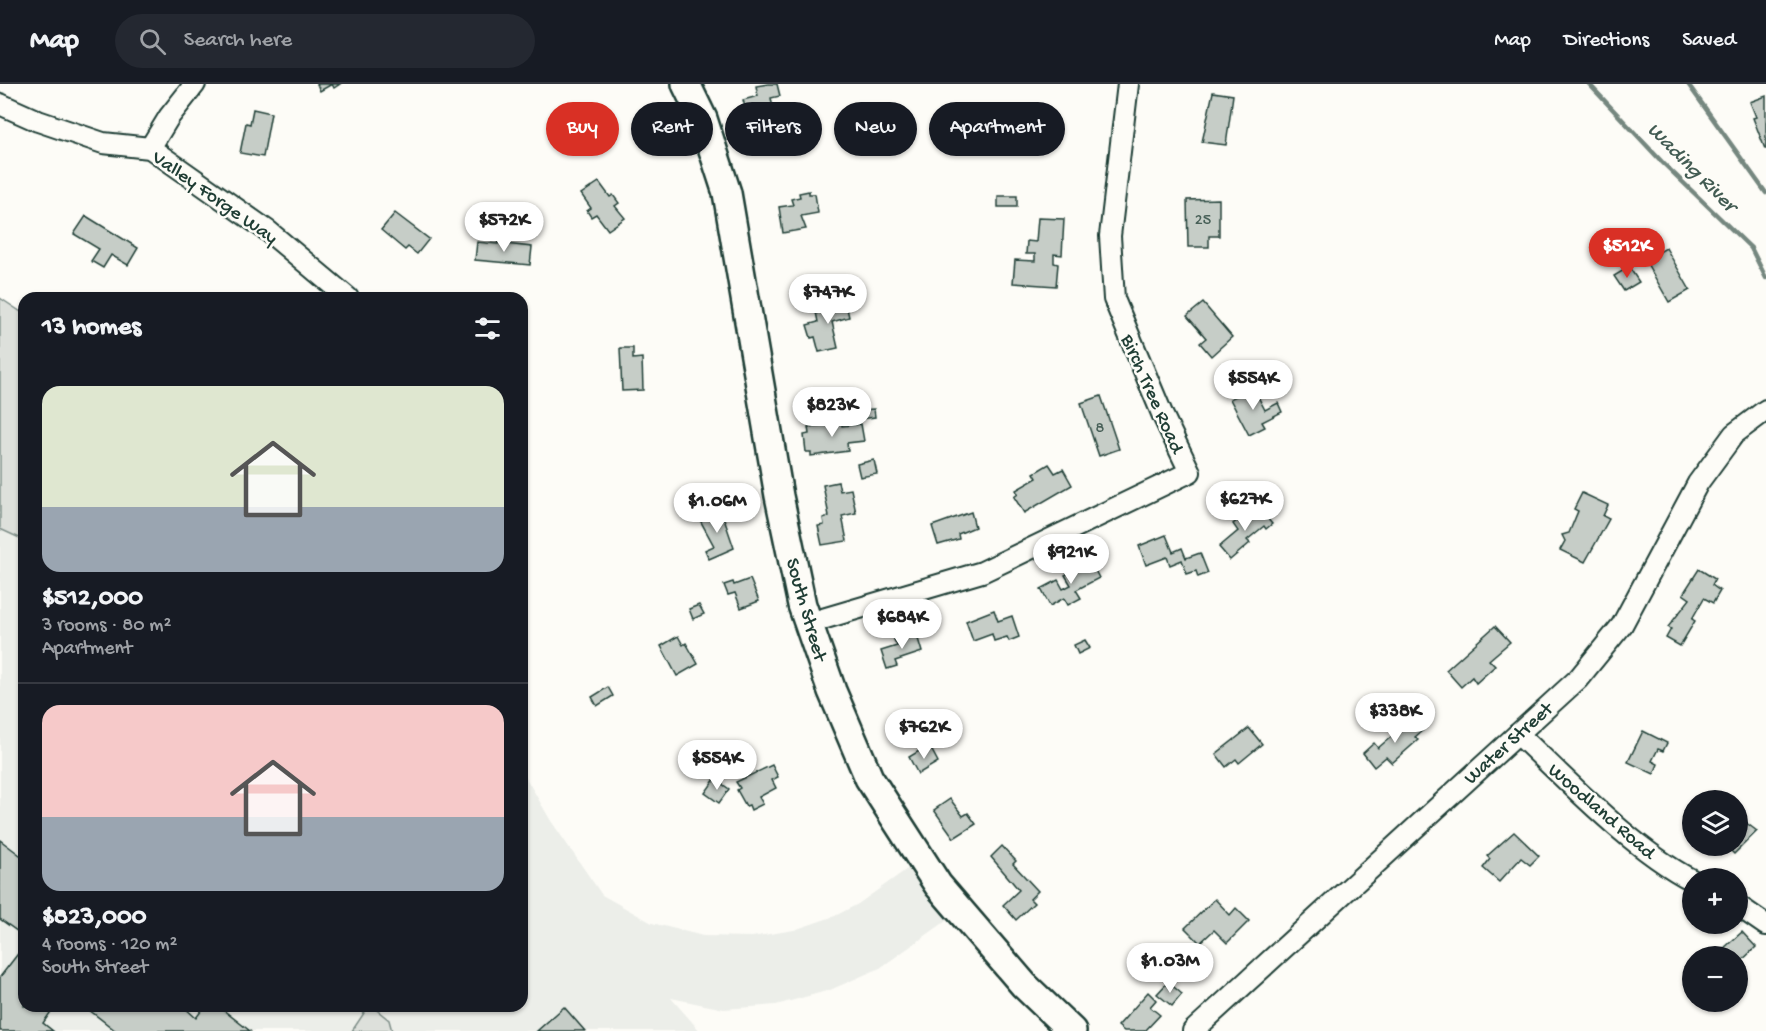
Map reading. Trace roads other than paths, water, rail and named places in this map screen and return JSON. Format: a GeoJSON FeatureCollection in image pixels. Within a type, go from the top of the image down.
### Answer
{"type":"FeatureCollection","features":[{"type":"Feature","properties":{"kind":"main road","name":"South Street"},"geometry":{"type":"LineString","coordinates":[[686,84],[703,119],[727,193],[779,496],[802,605],[832,691],[869,778],[927,869],[955,908],[1024,985],[1072,1031]]}},
{"type":"Feature","properties":{"kind":"street"},"geometry":{"type":"LineString","coordinates":[[150,148],[169,117],[195,84]]}},
{"type":"Feature","properties":{"kind":"street","name":"Birch Tree Road"},"geometry":{"type":"LineString","coordinates":[[809,623],[982,572],[1190,472],[1163,416],[1114,299],[1110,236],[1128,84]]}},
{"type":"Feature","properties":{"kind":"street","name":"Valley Forge Way"},"geometry":{"type":"LineString","coordinates":[[0,104],[38,121],[103,143],[150,148],[268,231],[341,292]]}},
{"type":"Feature","properties":{"kind":"street","name":"Water Street"},"geometry":{"type":"LineString","coordinates":[[1193,1031],[1578,678],[1622,625],[1698,483],[1734,434],[1766,410]]}},
{"type":"Feature","properties":{"kind":"street","name":"Woodland Road"},"geometry":{"type":"LineString","coordinates":[[1518,734],[1595,807],[1666,864],[1682,874]]}},
{"type":"Feature","properties":{"kind":"street"},"geometry":{"type":"LineString","coordinates":[[1748,913],[1766,925]]}},
{"type":"Feature","properties":{"kind":"waterway","name":"Wading River"},"geometry":{"type":"LineString","coordinates":[[1589,84],[1663,163],[1751,248],[1766,278]]}},
{"type":"Feature","properties":{"kind":"waterway","name":"Wading River"},"geometry":{"type":"LineString","coordinates":[[1688,84],[1766,193]]}}]}
